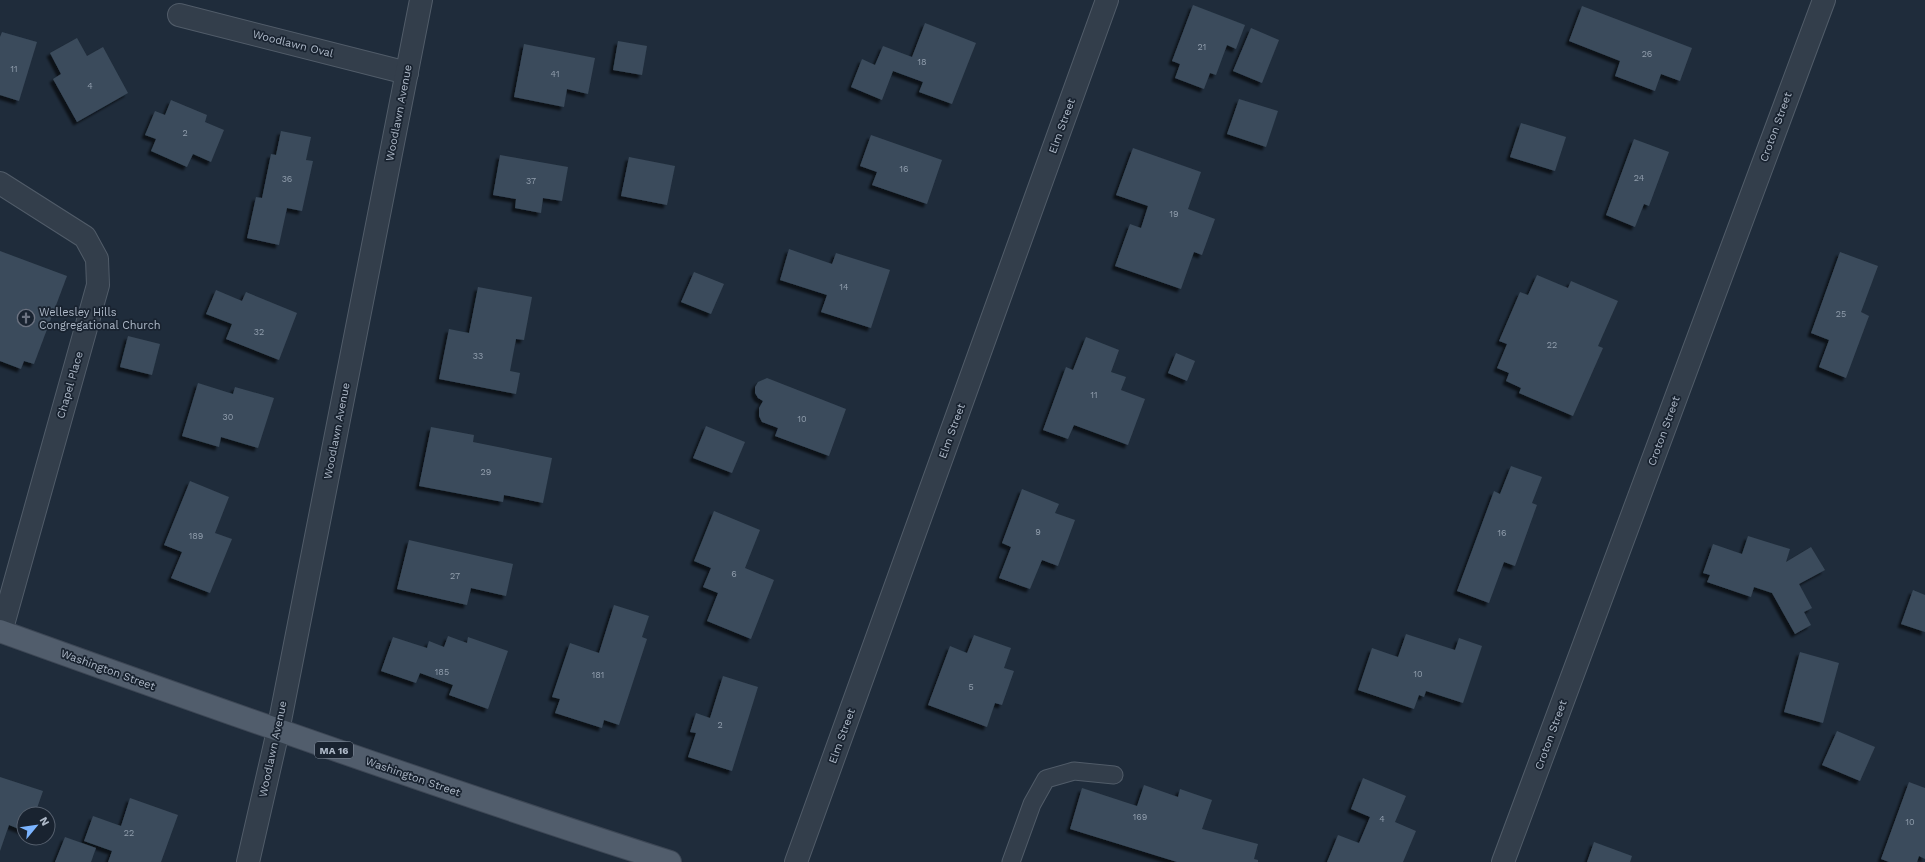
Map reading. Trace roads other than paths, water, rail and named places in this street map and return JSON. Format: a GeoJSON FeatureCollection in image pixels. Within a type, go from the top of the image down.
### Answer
{"type":"FeatureCollection","features":[{"type":"Feature","properties":{"kind":"main road","name":"Washington Street"},"geometry":{"type":"LineString","coordinates":[[1,632],[278,731],[545,822],[670,862]]}},
{"type":"Feature","properties":{"kind":"street","name":"Woodlawn Avenue"},"geometry":{"type":"LineString","coordinates":[[248,862],[278,731],[421,0]]}},
{"type":"Feature","properties":{"kind":"street","name":"Elm Street"},"geometry":{"type":"LineString","coordinates":[[796,862],[1107,0]]}},
{"type":"Feature","properties":{"kind":"street","name":"Croton Street"},"geometry":{"type":"LineString","coordinates":[[1503,862],[1824,0]]}},
{"type":"Feature","properties":{"kind":"street","name":"Woodlawn Oval"},"geometry":{"type":"LineString","coordinates":[[179,15],[407,73]]}},
{"type":"Feature","properties":{"kind":"street","name":"Chapel Place"},"geometry":{"type":"LineString","coordinates":[[0,183],[85,237],[97,259],[98,285],[1,632]]}},
{"type":"Feature","properties":{"kind":"lane"},"geometry":{"type":"LineString","coordinates":[[1011,862],[1032,804],[1046,779],[1074,771],[1114,775]]}},
{"type":"Feature","properties":{"kind":"place","name":"Wellesley Hills Congregational Church"},"geometry":{"type":"Point","coordinates":[26,318]}}]}
